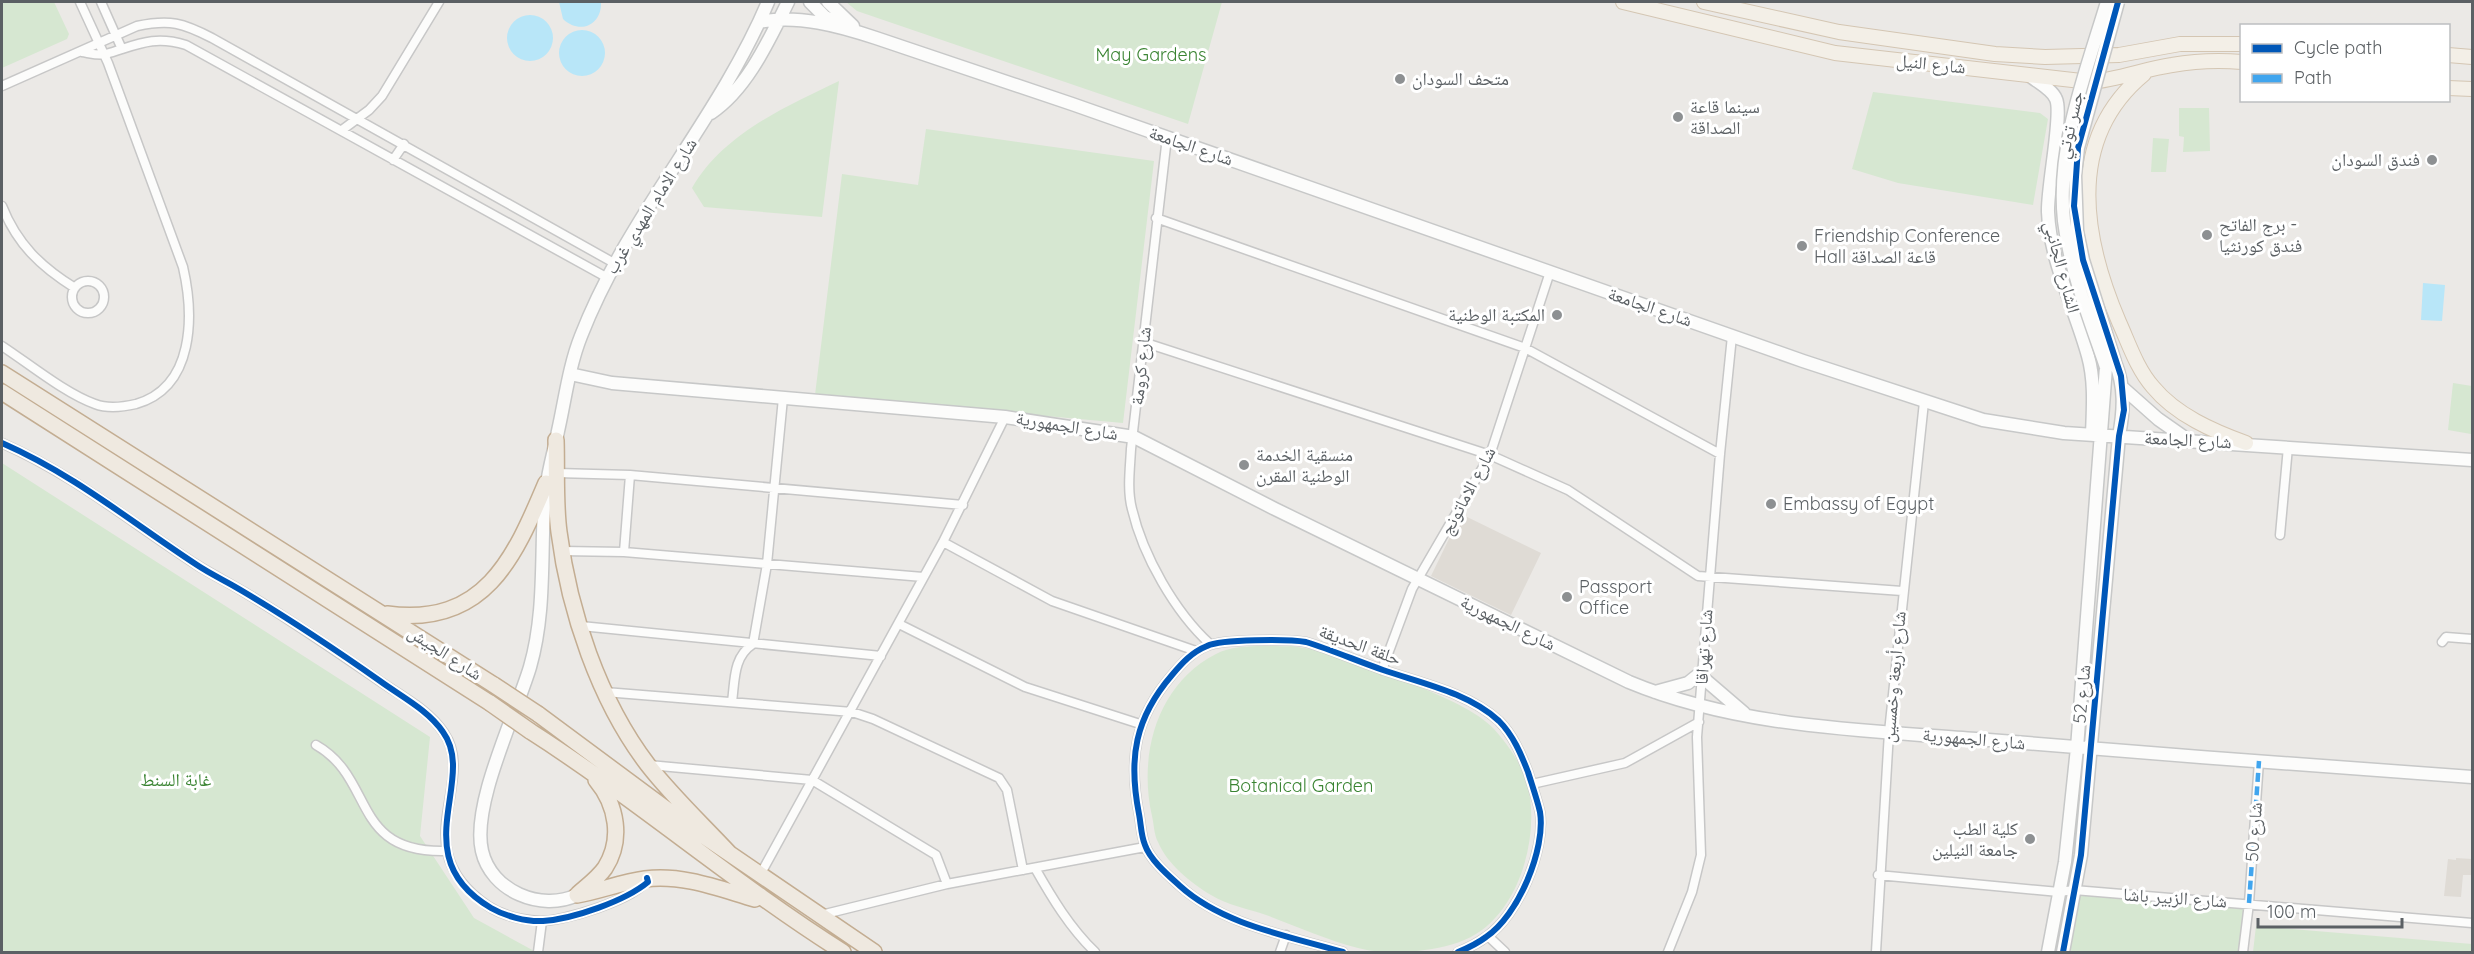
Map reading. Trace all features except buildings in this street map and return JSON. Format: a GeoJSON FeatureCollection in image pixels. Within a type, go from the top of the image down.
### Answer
{"type":"FeatureCollection","features":[{"type":"Feature","properties":{"kind":"highway","name":"شارع الجيش"},"geometry":{"type":"LineString","coordinates":[[2,373],[538,714],[760,875],[874,952]]}},
{"type":"Feature","properties":{"kind":"highway","name":"شارع الجيش"},"geometry":{"type":"LineString","coordinates":[[2,392],[583,764],[767,902],[843,952]]}},
{"type":"Feature","properties":{"kind":"highway"},"geometry":{"type":"LineString","coordinates":[[556,440],[551,478],[562,551],[585,644],[605,692],[648,765],[729,853]]}},
{"type":"Feature","properties":{"kind":"highway"},"geometry":{"type":"LineString","coordinates":[[383,614],[405,617],[438,613],[469,600],[490,584],[503,570],[523,538],[551,478]]}},
{"type":"Feature","properties":{"kind":"highway"},"geometry":{"type":"LineString","coordinates":[[577,895],[604,868],[616,841],[612,808],[603,788],[583,764]]}},
{"type":"Feature","properties":{"kind":"highway"},"geometry":{"type":"LineString","coordinates":[[577,895],[647,878],[683,879],[767,902]]}},
{"type":"Feature","properties":{"kind":"main road","name":"شارع الامام المهدي غرب"},"geometry":{"type":"LineString","coordinates":[[556,440],[580,338],[606,277],[670,170],[711,113],[768,2]]}},
{"type":"Feature","properties":{"kind":"main road","name":"شارع الامام المهدي غرب"},"geometry":{"type":"LineString","coordinates":[[711,113],[725,104],[746,76],[788,2]]}},
{"type":"Feature","properties":{"kind":"main road","name":"شارع الجامعة"},"geometry":{"type":"LineString","coordinates":[[810,2],[825,16],[857,32],[1167,137],[1732,336],[1983,420],[2064,432],[2472,460]]}},
{"type":"Feature","properties":{"kind":"main road"},"geometry":{"type":"LineString","coordinates":[[828,2],[857,32]]}},
{"type":"Feature","properties":{"kind":"main road","name":"شارع النيل"},"geometry":{"type":"LineString","coordinates":[[1623,2],[1835,53],[2090,82],[2115,80],[2150,69],[2196,62],[2240,62]]}},
{"type":"Feature","properties":{"kind":"main road","name":"شارع النيل"},"geometry":{"type":"LineString","coordinates":[[1704,2],[1839,32],[1995,54],[2044,57],[2119,55],[2180,44],[2240,44]]}},
{"type":"Feature","properties":{"kind":"main road","name":"جسر توتي"},"geometry":{"type":"LineString","coordinates":[[2107,2],[2072,124],[2066,152],[2063,193],[2064,220],[2072,259],[2110,364]]}},
{"type":"Feature","properties":{"kind":"main road","name":"جسر توتي"},"geometry":{"type":"LineString","coordinates":[[2110,364],[2081,251],[2074,206],[2074,175],[2078,148],[2118,2]]}},
{"type":"Feature","properties":{"kind":"main road","name":"شارع الجامعة"},"geometry":{"type":"LineString","coordinates":[[759,22],[780,18],[857,32]]}},
{"type":"Feature","properties":{"kind":"main road"},"geometry":{"type":"LineString","coordinates":[[1835,53],[1839,32]]}},
{"type":"Feature","properties":{"kind":"main road"},"geometry":{"type":"LineString","coordinates":[[2450,55],[2472,57]]}},
{"type":"Feature","properties":{"kind":"main road"},"geometry":{"type":"LineString","coordinates":[[2150,69],[2117,100],[2103,122],[2091,156],[2087,186],[2091,227],[2105,289],[2140,366],[2153,387],[2180,411],[2219,433],[2246,444]]}},
{"type":"Feature","properties":{"kind":"main road","name":"الشارع الجانبي"},"geometry":{"type":"LineString","coordinates":[[2029,75],[2051,92],[2058,106],[2048,184],[2048,213],[2060,274],[2089,357],[2097,434]]}},
{"type":"Feature","properties":{"kind":"main road"},"geometry":{"type":"LineString","coordinates":[[2450,87],[2472,89]]}},
{"type":"Feature","properties":{"kind":"main road"},"geometry":{"type":"LineString","coordinates":[[2110,364],[2122,382],[2158,419],[2189,440]]}},
{"type":"Feature","properties":{"kind":"main road"},"geometry":{"type":"LineString","coordinates":[[2097,434],[2110,364]]}},
{"type":"Feature","properties":{"kind":"main road"},"geometry":{"type":"LineString","coordinates":[[2122,382],[2140,366]]}},
{"type":"Feature","properties":{"kind":"main road","name":"شارع الجمهورية"},"geometry":{"type":"LineString","coordinates":[[570,374],[612,383],[1005,417],[1134,437],[1654,693],[1747,715],[1889,732],[2472,777]]}},
{"type":"Feature","properties":{"kind":"main road","name":"شارع 52"},"geometry":{"type":"LineString","coordinates":[[2063,952],[2081,855],[2119,436],[2124,410],[2122,382]]}},
{"type":"Feature","properties":{"kind":"main road","name":"شارع 52"},"geometry":{"type":"LineString","coordinates":[[2048,952],[2065,862],[2077,748],[2097,434]]}},
{"type":"Feature","properties":{"kind":"main road"},"geometry":{"type":"LineString","coordinates":[[551,478],[540,620],[530,667],[489,788],[480,838],[488,869],[512,890],[525,897],[547,902],[568,900],[577,895]]}},
{"type":"Feature","properties":{"kind":"main road"},"geometry":{"type":"LineString","coordinates":[[1654,693],[1688,683],[1702,674],[1747,715]]}},
{"type":"Feature","properties":{"kind":"street"},"geometry":{"type":"LineString","coordinates":[[2,346],[86,400],[111,407],[139,403],[154,396],[169,384],[183,357],[189,331],[190,295],[183,267],[104,54],[80,2]]}},
{"type":"Feature","properties":{"kind":"street"},"geometry":{"type":"LineString","coordinates":[[101,2],[121,47]]}},
{"type":"Feature","properties":{"kind":"street"},"geometry":{"type":"LineString","coordinates":[[342,130],[358,119],[382,96],[439,2]]}},
{"type":"Feature","properties":{"kind":"street"},"geometry":{"type":"LineString","coordinates":[[2,86],[137,26],[157,21],[175,22],[212,38],[614,263]]}},
{"type":"Feature","properties":{"kind":"street"},"geometry":{"type":"LineString","coordinates":[[81,52],[104,54],[121,47],[154,40],[169,40],[186,45],[606,277]]}},
{"type":"Feature","properties":{"kind":"street","name":"شارع كرومة"},"geometry":{"type":"LineString","coordinates":[[1167,137],[1156,218],[1129,477],[1130,500],[1136,521],[1171,599],[1189,625],[1210,644]]}},
{"type":"Feature","properties":{"kind":"street"},"geometry":{"type":"LineString","coordinates":[[393,160],[404,144]]}},
{"type":"Feature","properties":{"kind":"street"},"geometry":{"type":"LineString","coordinates":[[2,206],[23,247],[48,271],[75,288]]}},
{"type":"Feature","properties":{"kind":"street"},"geometry":{"type":"LineString","coordinates":[[1156,218],[1526,348],[1720,454]]}},
{"type":"Feature","properties":{"kind":"street","name":"شارع الاماتونج"},"geometry":{"type":"LineString","coordinates":[[1382,670],[1407,600],[1490,455],[1550,272]]}},
{"type":"Feature","properties":{"kind":"street","name":"شارع تهراقا"},"geometry":{"type":"LineString","coordinates":[[1668,952],[1682,923],[1700,861],[1698,722],[1732,336]]}},
{"type":"Feature","properties":{"kind":"street"},"geometry":{"type":"LineString","coordinates":[[1143,342],[1490,455],[1568,490],[1693,574],[1902,591]]}},
{"type":"Feature","properties":{"kind":"street"},"geometry":{"type":"LineString","coordinates":[[732,702],[740,655],[753,644],[767,564],[783,398]]}},
{"type":"Feature","properties":{"kind":"street","name":"شارع أربعة وخمسين"},"geometry":{"type":"LineString","coordinates":[[1876,952],[1878,875],[1889,732],[1902,591],[1924,402]]}},
{"type":"Feature","properties":{"kind":"street"},"geometry":{"type":"LineString","coordinates":[[760,875],[852,712],[963,505],[1005,417]]}},
{"type":"Feature","properties":{"kind":"street"},"geometry":{"type":"LineString","coordinates":[[2,443],[84,485],[198,566],[306,630],[433,719],[449,743],[452,765],[446,813],[447,850],[456,874],[479,900],[505,914],[542,921],[591,910],[622,898],[638,890],[648,882],[647,878]]}},
{"type":"Feature","properties":{"kind":"street"},"geometry":{"type":"LineString","coordinates":[[2280,535],[2288,447]]}},
{"type":"Feature","properties":{"kind":"street"},"geometry":{"type":"LineString","coordinates":[[551,478],[630,475],[963,505]]}},
{"type":"Feature","properties":{"kind":"street"},"geometry":{"type":"LineString","coordinates":[[624,552],[630,475]]}},
{"type":"Feature","properties":{"kind":"street"},"geometry":{"type":"LineString","coordinates":[[943,542],[1052,601],[1196,651]]}},
{"type":"Feature","properties":{"kind":"street"},"geometry":{"type":"LineString","coordinates":[[562,551],[624,552],[924,577]]}},
{"type":"Feature","properties":{"kind":"street"},"geometry":{"type":"LineString","coordinates":[[899,624],[1025,687],[1140,724]]}},
{"type":"Feature","properties":{"kind":"street"},"geometry":{"type":"LineString","coordinates":[[581,626],[881,656]]}},
{"type":"Feature","properties":{"kind":"street","name":"حلقة الحديقة"},"geometry":{"type":"LineString","coordinates":[[1343,952],[1221,913],[1197,899],[1161,868],[1145,847],[1134,791],[1133,765],[1140,724],[1157,693],[1196,651],[1210,644],[1290,639],[1315,645],[1461,698],[1499,721],[1519,748],[1532,784],[1540,813],[1539,841],[1532,868],[1520,897],[1488,936],[1458,952]]}},
{"type":"Feature","properties":{"kind":"street"},"geometry":{"type":"LineString","coordinates":[[2444,639],[2472,639]]}},
{"type":"Feature","properties":{"kind":"street"},"geometry":{"type":"LineString","coordinates":[[605,692],[852,712],[873,719],[999,778],[1007,790],[1023,870]]}},
{"type":"Feature","properties":{"kind":"street"},"geometry":{"type":"LineString","coordinates":[[1532,784],[1625,763],[1698,722]]}},
{"type":"Feature","properties":{"kind":"street"},"geometry":{"type":"LineString","coordinates":[[316,745],[338,762],[368,813],[393,840],[414,850],[447,850]]}},
{"type":"Feature","properties":{"kind":"street","name":"شارع 50"},"geometry":{"type":"LineString","coordinates":[[2243,952],[2250,903],[2259,761]]}},
{"type":"Feature","properties":{"kind":"street"},"geometry":{"type":"LineString","coordinates":[[648,765],[812,780],[936,855],[947,884]]}},
{"type":"Feature","properties":{"kind":"street"},"geometry":{"type":"LineString","coordinates":[[818,916],[947,884],[1145,847]]}},
{"type":"Feature","properties":{"kind":"street"},"geometry":{"type":"LineString","coordinates":[[1035,868],[1054,902],[1081,938],[1095,952]]}},
{"type":"Feature","properties":{"kind":"street","name":"شارع الزبير باشا"},"geometry":{"type":"LineString","coordinates":[[1878,875],[2059,892],[2074,890],[2250,903],[2338,914],[2472,923]]}},
{"type":"Feature","properties":{"kind":"street"},"geometry":{"type":"LineString","coordinates":[[538,952],[542,921]]}},
{"type":"Feature","properties":{"kind":"street"},"geometry":{"type":"LineString","coordinates":[[1280,952],[1286,935]]}},
{"type":"Feature","properties":{"kind":"street"},"geometry":{"type":"LineString","coordinates":[[1488,936],[1505,952]]}},
{"type":"Feature","properties":{"kind":"shaded area"},"geometry":{"type":"Polygon","coordinates":[[[1461,514],[1541,553],[1511,615],[1431,576],[1461,514]]]}},
{"type":"Feature","properties":{"kind":"shaded area"},"geometry":{"type":"Polygon","coordinates":[[[2456,858],[2472,859],[2472,875],[2463,875],[2461,897],[2444,896],[2448,859],[2456,860],[2456,858]]]}},
{"type":"Feature","properties":{"kind":"green space"},"geometry":{"type":"Polygon","coordinates":[[[2,2],[54,2],[69,34],[67,39],[2,68],[2,2]]]}},
{"type":"Feature","properties":{"kind":"green space","name":"May Gardens"},"geometry":{"type":"Polygon","coordinates":[[[846,2],[1222,2],[1188,124],[857,11],[846,2]]]}},
{"type":"Feature","properties":{"kind":"green space"},"geometry":{"type":"Polygon","coordinates":[[[839,81],[822,217],[704,207],[692,188],[720,152],[738,137],[777,112],[839,81]]]}},
{"type":"Feature","properties":{"kind":"green space"},"geometry":{"type":"Polygon","coordinates":[[[1873,92],[2040,113],[2048,119],[2033,205],[1898,183],[1852,169],[1873,92]]]}},
{"type":"Feature","properties":{"kind":"green space"},"geometry":{"type":"Polygon","coordinates":[[[2179,108],[2209,108],[2210,151],[2183,152],[2184,137],[2179,136],[2179,108]]]}},
{"type":"Feature","properties":{"kind":"green space"},"geometry":{"type":"Polygon","coordinates":[[[926,129],[1154,161],[1123,423],[815,395],[842,174],[918,185],[926,129]]]}},
{"type":"Feature","properties":{"kind":"green space"},"geometry":{"type":"Polygon","coordinates":[[[2153,138],[2169,139],[2166,172],[2151,172],[2153,138]]]}},
{"type":"Feature","properties":{"kind":"green space"},"geometry":{"type":"Polygon","coordinates":[[[2453,383],[2472,386],[2471,434],[2448,430],[2453,383]]]}},
{"type":"Feature","properties":{"kind":"green space","name":"غابة السنط"},"geometry":{"type":"Polygon","coordinates":[[[2,463],[430,737],[420,836],[474,918],[536,952],[2,952],[2,463]]]}},
{"type":"Feature","properties":{"kind":"green space","name":"Botanical Garden"},"geometry":{"type":"Polygon","coordinates":[[[1291,646],[1317,650],[1358,664],[1410,683],[1459,705],[1479,716],[1493,728],[1513,754],[1525,776],[1530,802],[1531,821],[1525,862],[1508,901],[1496,917],[1476,934],[1452,945],[1423,950],[1385,952],[1358,948],[1217,898],[1196,885],[1167,858],[1154,829],[1148,793],[1151,746],[1166,702],[1179,683],[1196,667],[1216,654],[1233,648],[1291,646]]]}},
{"type":"Feature","properties":{"kind":"green space"},"geometry":{"type":"Polygon","coordinates":[[[2078,894],[2247,907],[2241,952],[2070,952],[2078,894]]]}},
{"type":"Feature","properties":{"kind":"green space"},"geometry":{"type":"Polygon","coordinates":[[[2256,926],[2472,944],[2472,952],[2253,952],[2256,926]]]}},
{"type":"Feature","properties":{"kind":"water"},"geometry":{"type":"Polygon","coordinates":[[[559,2],[601,2],[598,17],[594,22],[583,27],[570,24],[563,19],[559,2]]]}},
{"type":"Feature","properties":{"kind":"water"},"geometry":{"type":"Polygon","coordinates":[[[530,15],[546,22],[553,38],[546,54],[530,61],[514,54],[507,38],[514,22],[530,15]]]}},
{"type":"Feature","properties":{"kind":"water"},"geometry":{"type":"Polygon","coordinates":[[[582,30],[598,37],[605,53],[598,69],[582,76],[566,69],[559,53],[566,37],[582,30]]]}},
{"type":"Feature","properties":{"kind":"water"},"geometry":{"type":"Polygon","coordinates":[[[2423,283],[2445,285],[2442,321],[2421,320],[2423,283]]]}},
{"type":"Feature","properties":{"kind":"marked path"},"geometry":{"type":"LineString","coordinates":[[2249,903],[2259,761]]}},
{"type":"Feature","properties":{"kind":"cycle path"},"geometry":{"type":"LineString","coordinates":[[2063,952],[2081,855],[2119,436],[2124,410],[2121,376],[2083,260],[2074,206],[2078,148],[2118,2]]}},
{"type":"Feature","properties":{"kind":"cycle path"},"geometry":{"type":"LineString","coordinates":[[2,443],[78,484],[197,565],[313,635],[430,717],[443,732],[452,751],[453,772],[446,842],[451,865],[465,887],[491,908],[523,919],[555,920],[613,902],[648,882],[647,878]]}},
{"type":"Feature","properties":{"kind":"cycle path"},"geometry":{"type":"LineString","coordinates":[[1343,952],[1257,928],[1216,911],[1180,886],[1147,851],[1134,775],[1142,723],[1172,675],[1197,651],[1207,646],[1240,641],[1306,642],[1459,696],[1487,711],[1504,726],[1528,772],[1540,812],[1539,844],[1527,880],[1509,914],[1486,937],[1458,952]]}},
{"type":"Feature","properties":{"kind":"place","name":"متحف السودان"},"geometry":{"type":"Point","coordinates":[1400,79]}},
{"type":"Feature","properties":{"kind":"place","name":"سينما قاعة الصداقة"},"geometry":{"type":"Point","coordinates":[1678,117]}},
{"type":"Feature","properties":{"kind":"place","name":"فندق السودان"},"geometry":{"type":"Point","coordinates":[2432,160]}},
{"type":"Feature","properties":{"kind":"place","name":"برج الفاتح - فندق كورنثيا"},"geometry":{"type":"Point","coordinates":[2207,235]}},
{"type":"Feature","properties":{"kind":"place","name":"Friendship Conference Hall قاعة الصداقة"},"geometry":{"type":"Point","coordinates":[1802,246]}},
{"type":"Feature","properties":{"kind":"place","name":"المكتبة الوطنية"},"geometry":{"type":"Point","coordinates":[1557,315]}},
{"type":"Feature","properties":{"kind":"place","name":"منسقية الخدمة الوطنية المقرن"},"geometry":{"type":"Point","coordinates":[1244,465]}},
{"type":"Feature","properties":{"kind":"place","name":"Embassy of Egypt"},"geometry":{"type":"Point","coordinates":[1771,504]}},
{"type":"Feature","properties":{"kind":"place","name":"Passport Office"},"geometry":{"type":"Point","coordinates":[1567,597]}},
{"type":"Feature","properties":{"kind":"place","name":"كلية الطب جامعة النيلين"},"geometry":{"type":"Point","coordinates":[2030,839]}}]}
